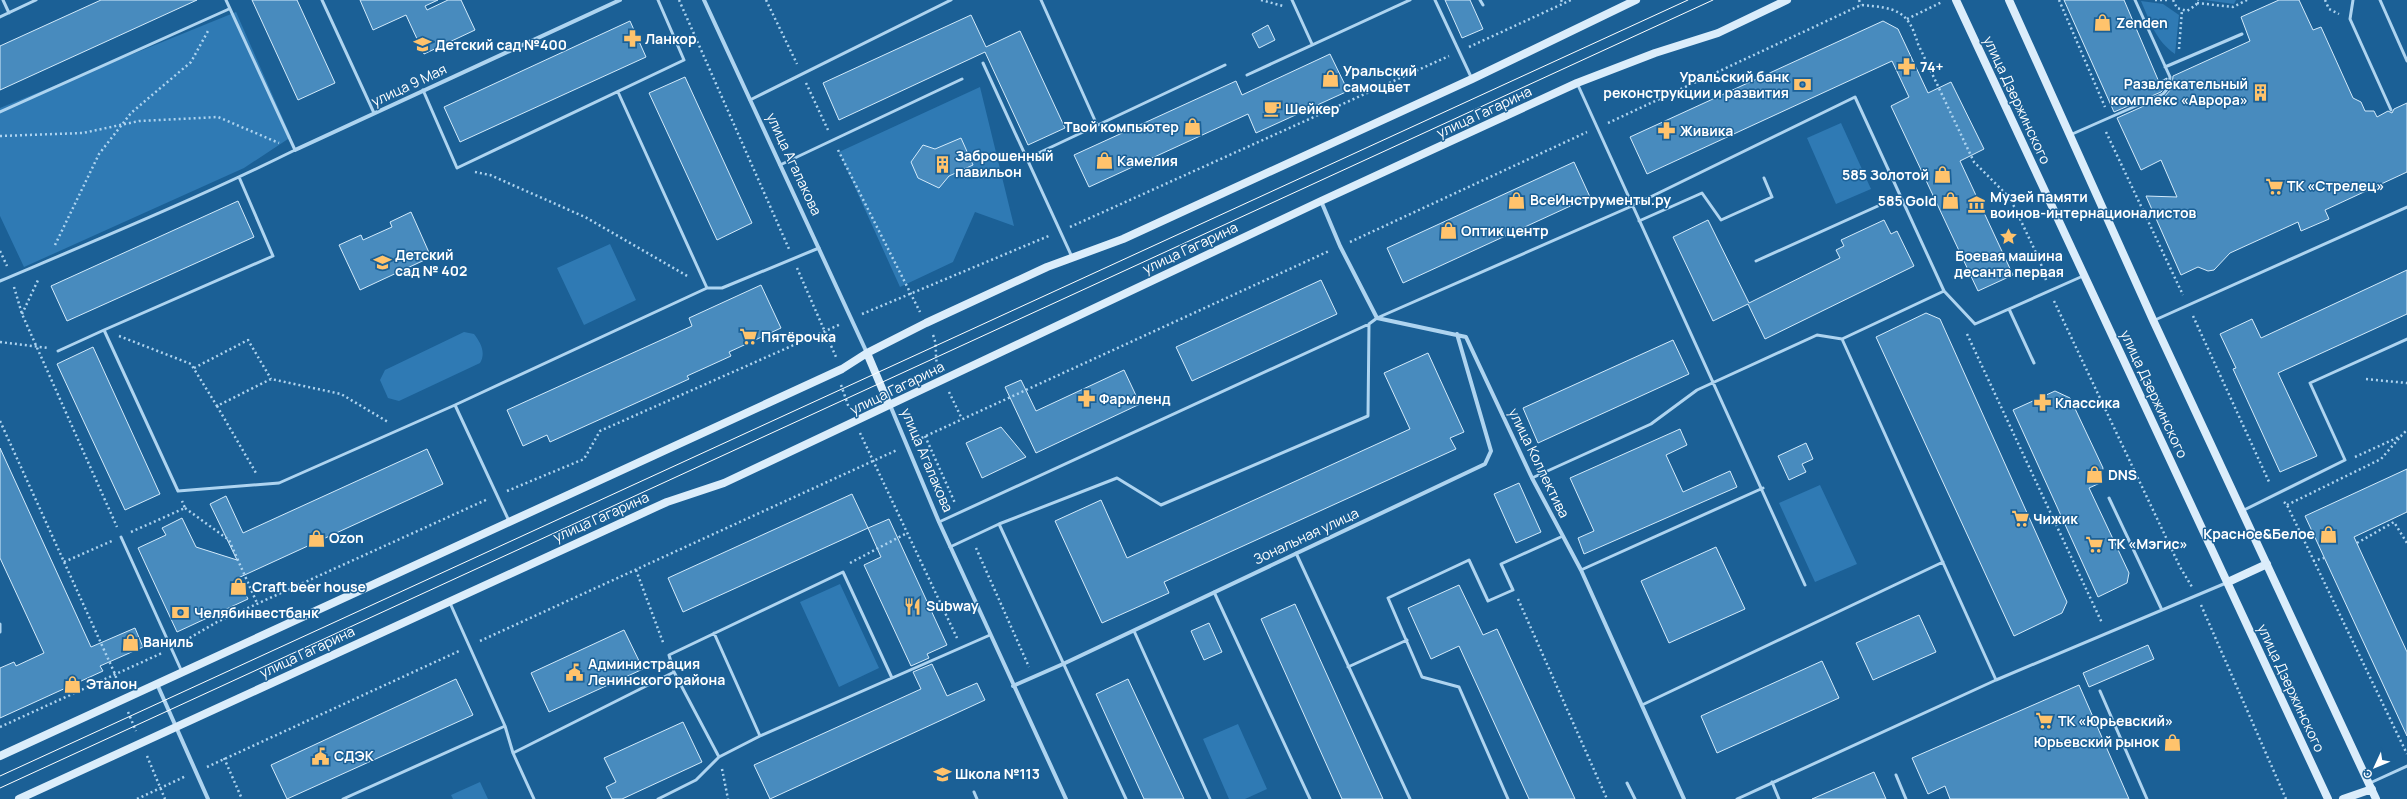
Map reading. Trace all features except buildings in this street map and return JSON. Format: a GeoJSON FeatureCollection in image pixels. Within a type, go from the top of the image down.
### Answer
{"type":"FeatureCollection","features":[{"type":"Feature","properties":{"kind":"main road"},"geometry":{"type":"LineString","coordinates":[[0,756],[842,369],[868,352],[926,323],[1047,267],[1123,239],[1472,79],[1636,0]]}},
{"type":"Feature","properties":{"kind":"main road","name":"улица Гагарина"},"geometry":{"type":"LineString","coordinates":[[19,799],[667,502],[724,484],[1321,201],[1577,83],[1655,53],[1718,33],[1787,0]]}},
{"type":"Feature","properties":{"kind":"main road","name":"улица Дзержинского"},"geometry":{"type":"LineString","coordinates":[[1956,0],[2328,799]]}},
{"type":"Feature","properties":{"kind":"main road"},"geometry":{"type":"LineString","coordinates":[[2009,0],[2153,320],[2376,799]]}},
{"type":"Feature","properties":{"kind":"main road","name":"улица Агалакова"},"geometry":{"type":"LineString","coordinates":[[868,352],[889,405]]}},
{"type":"Feature","properties":{"kind":"main road"},"geometry":{"type":"LineString","coordinates":[[2228,582],[2267,564]]}},
{"type":"Feature","properties":{"kind":"main road"},"geometry":{"type":"LineString","coordinates":[[2343,799],[2370,786]]}},
{"type":"Feature","properties":{"kind":"street","name":"улица 9 Мая"},"geometry":{"type":"LineString","coordinates":[[295,150],[620,0]]}},
{"type":"Feature","properties":{"kind":"street","name":"улица Агалакова"},"geometry":{"type":"LineString","coordinates":[[704,0],[868,352]]}},
{"type":"Feature","properties":{"kind":"street"},"geometry":{"type":"LineString","coordinates":[[1321,201],[1340,246],[1377,318],[1457,334]]}},
{"type":"Feature","properties":{"kind":"street","name":"улица Коллектива"},"geometry":{"type":"LineString","coordinates":[[1457,334],[1466,337],[1532,478],[1581,570],[1684,799]]}},
{"type":"Feature","properties":{"kind":"street","name":"Зональная улица"},"geometry":{"type":"LineString","coordinates":[[1013,686],[1134,631],[1485,464],[1491,451],[1457,334]]}},
{"type":"Feature","properties":{"kind":"street","name":"улица Агалакова"},"geometry":{"type":"LineString","coordinates":[[889,405],[950,547],[1066,799]]}},
{"type":"Feature","properties":{"kind":"street"},"geometry":{"type":"LineString","coordinates":[[157,684],[208,799]]}},
{"type":"Feature","properties":{"kind":"lane"},"geometry":{"type":"LineString","coordinates":[[3,0],[9,13]]}},
{"type":"Feature","properties":{"kind":"lane"},"geometry":{"type":"LineString","coordinates":[[0,17],[36,0]]}},
{"type":"Feature","properties":{"kind":"lane"},"geometry":{"type":"LineString","coordinates":[[0,281],[46,263],[239,177],[295,150],[226,0]]}},
{"type":"Feature","properties":{"kind":"lane"},"geometry":{"type":"LineString","coordinates":[[322,0],[374,113]]}},
{"type":"Feature","properties":{"kind":"lane"},"geometry":{"type":"LineString","coordinates":[[423,90],[457,168],[684,60],[658,0]]}},
{"type":"Feature","properties":{"kind":"lane"},"geometry":{"type":"LineString","coordinates":[[750,100],[951,0]]}},
{"type":"Feature","properties":{"kind":"lane"},"geometry":{"type":"LineString","coordinates":[[1041,0],[1097,125]]}},
{"type":"Feature","properties":{"kind":"lane"},"geometry":{"type":"LineString","coordinates":[[1292,0],[1312,44]]}},
{"type":"Feature","properties":{"kind":"lane"},"geometry":{"type":"LineString","coordinates":[[1247,75],[1410,0]]}},
{"type":"Feature","properties":{"kind":"lane"},"geometry":{"type":"LineString","coordinates":[[1435,0],[1472,79]]}},
{"type":"Feature","properties":{"kind":"lane"},"geometry":{"type":"LineString","coordinates":[[1480,0],[1483,5]]}},
{"type":"Feature","properties":{"kind":"lane"},"geometry":{"type":"LineString","coordinates":[[2070,136],[2109,117],[2163,94],[2169,87],[2170,77],[2135,0]]}},
{"type":"Feature","properties":{"kind":"lane"},"geometry":{"type":"LineString","coordinates":[[2352,0],[2350,19],[2391,110]]}},
{"type":"Feature","properties":{"kind":"lane"},"geometry":{"type":"LineString","coordinates":[[2380,0],[2407,61]]}},
{"type":"Feature","properties":{"kind":"lane"},"geometry":{"type":"LineString","coordinates":[[0,112],[229,9]]}},
{"type":"Feature","properties":{"kind":"lane"},"geometry":{"type":"LineString","coordinates":[[2165,67],[2242,34]]}},
{"type":"Feature","properties":{"kind":"lane"},"geometry":{"type":"LineString","coordinates":[[983,63],[1028,158],[1072,257]]}},
{"type":"Feature","properties":{"kind":"lane"},"geometry":{"type":"LineString","coordinates":[[1028,158],[1225,65]]}},
{"type":"Feature","properties":{"kind":"lane"},"geometry":{"type":"LineString","coordinates":[[780,165],[962,79]]}},
{"type":"Feature","properties":{"kind":"lane"},"geometry":{"type":"LineString","coordinates":[[1577,83],[1632,206],[1763,488],[1805,585]]}},
{"type":"Feature","properties":{"kind":"lane"},"geometry":{"type":"LineString","coordinates":[[618,92],[707,288]]}},
{"type":"Feature","properties":{"kind":"lane"},"geometry":{"type":"LineString","coordinates":[[939,522],[1369,324],[1377,318],[1632,206],[1855,97],[1944,291],[1975,324],[2084,275]]}},
{"type":"Feature","properties":{"kind":"lane"},"geometry":{"type":"LineString","coordinates":[[58,350],[273,256],[239,177]]}},
{"type":"Feature","properties":{"kind":"lane"},"geometry":{"type":"LineString","coordinates":[[1639,221],[1702,193],[1721,220],[1772,197],[1764,178]]}},
{"type":"Feature","properties":{"kind":"lane"},"geometry":{"type":"LineString","coordinates":[[1756,261],[1900,196]]}},
{"type":"Feature","properties":{"kind":"lane"},"geometry":{"type":"LineString","coordinates":[[2153,320],[2407,207]]}},
{"type":"Feature","properties":{"kind":"lane"},"geometry":{"type":"LineString","coordinates":[[104,330],[178,491],[262,485],[279,483],[455,405],[707,288],[722,288],[794,260],[819,248]]}},
{"type":"Feature","properties":{"kind":"lane"},"geometry":{"type":"LineString","coordinates":[[1532,478],[1651,424],[1697,390],[1817,335],[1842,339],[1944,291]]}},
{"type":"Feature","properties":{"kind":"lane"},"geometry":{"type":"LineString","coordinates":[[2009,309],[2034,363]]}},
{"type":"Feature","properties":{"kind":"lane"},"geometry":{"type":"LineString","coordinates":[[950,547],[999,524],[1117,478],[1161,505],[1368,416],[1369,324]]}},
{"type":"Feature","properties":{"kind":"lane"},"geometry":{"type":"LineString","coordinates":[[1842,339],[1996,680]]}},
{"type":"Feature","properties":{"kind":"lane"},"geometry":{"type":"LineString","coordinates":[[2242,511],[2345,460],[2310,383],[2407,339]]}},
{"type":"Feature","properties":{"kind":"lane"},"geometry":{"type":"LineString","coordinates":[[455,405],[510,522]]}},
{"type":"Feature","properties":{"kind":"lane"},"geometry":{"type":"LineString","coordinates":[[1581,570],[1763,488]]}},
{"type":"Feature","properties":{"kind":"lane"},"geometry":{"type":"LineString","coordinates":[[2109,498],[2161,608]]}},
{"type":"Feature","properties":{"kind":"lane"},"geometry":{"type":"LineString","coordinates":[[999,524],[1126,799]]}},
{"type":"Feature","properties":{"kind":"lane"},"geometry":{"type":"LineString","coordinates":[[1508,799],[1459,687],[1422,677],[1388,598],[1469,560],[1488,601],[1513,590],[1501,564],[1563,536]]}},
{"type":"Feature","properties":{"kind":"lane"},"geometry":{"type":"LineString","coordinates":[[121,537],[182,672]]}},
{"type":"Feature","properties":{"kind":"lane"},"geometry":{"type":"LineString","coordinates":[[1296,553],[1410,799]]}},
{"type":"Feature","properties":{"kind":"lane"},"geometry":{"type":"LineString","coordinates":[[1642,705],[1943,562]]}},
{"type":"Feature","properties":{"kind":"lane"},"geometry":{"type":"LineString","coordinates":[[719,757],[674,672],[668,655],[842,572],[892,678]]}},
{"type":"Feature","properties":{"kind":"lane"},"geometry":{"type":"LineString","coordinates":[[1737,799],[1996,680],[2161,608],[2228,582]]}},
{"type":"Feature","properties":{"kind":"lane"},"geometry":{"type":"LineString","coordinates":[[1214,592],[1310,799]]}},
{"type":"Feature","properties":{"kind":"lane"},"geometry":{"type":"LineString","coordinates":[[449,601],[505,726],[513,753],[534,799]]}},
{"type":"Feature","properties":{"kind":"lane"},"geometry":{"type":"LineString","coordinates":[[0,624],[0,632]]}},
{"type":"Feature","properties":{"kind":"lane"},"geometry":{"type":"LineString","coordinates":[[1134,631],[1210,799]]}},
{"type":"Feature","properties":{"kind":"lane"},"geometry":{"type":"LineString","coordinates":[[714,633],[760,736]]}},
{"type":"Feature","properties":{"kind":"lane"},"geometry":{"type":"LineString","coordinates":[[658,799],[696,780],[719,757],[760,736],[990,635]]}},
{"type":"Feature","properties":{"kind":"lane"},"geometry":{"type":"LineString","coordinates":[[1348,667],[1407,640]]}},
{"type":"Feature","properties":{"kind":"lane"},"geometry":{"type":"LineString","coordinates":[[513,753],[674,672]]}},
{"type":"Feature","properties":{"kind":"lane"},"geometry":{"type":"LineString","coordinates":[[2100,691],[2147,799]]}},
{"type":"Feature","properties":{"kind":"lane"},"geometry":{"type":"LineString","coordinates":[[343,799],[505,726]]}},
{"type":"Feature","properties":{"kind":"lane"},"geometry":{"type":"LineString","coordinates":[[2370,786],[2407,766]]}},
{"type":"Feature","properties":{"kind":"lane"},"geometry":{"type":"LineString","coordinates":[[1896,775],[1906,799]]}},
{"type":"Feature","properties":{"kind":"lane"},"geometry":{"type":"LineString","coordinates":[[1772,782],[1779,799]]}},
{"type":"Feature","properties":{"kind":"lane"},"geometry":{"type":"LineString","coordinates":[[1627,783],[1635,799]]}},
{"type":"Feature","properties":{"kind":"lane"},"geometry":{"type":"LineString","coordinates":[[974,792],[977,799]]}},
{"type":"Feature","properties":{"kind":"path"},"geometry":{"type":"LineString","coordinates":[[678,0],[842,369],[841,389],[961,648]]}},
{"type":"Feature","properties":{"kind":"path"},"geometry":{"type":"LineString","coordinates":[[1261,0],[1297,10]]}},
{"type":"Feature","properties":{"kind":"path"},"geometry":{"type":"LineString","coordinates":[[1561,0],[1563,4]]}},
{"type":"Feature","properties":{"kind":"path"},"geometry":{"type":"LineString","coordinates":[[0,727],[171,649],[217,622],[257,603],[497,495],[584,459],[600,431],[910,293],[1061,231],[1571,0]]}},
{"type":"Feature","properties":{"kind":"path"},"geometry":{"type":"LineString","coordinates":[[1858,0],[1861,5]]}},
{"type":"Feature","properties":{"kind":"path"},"geometry":{"type":"LineString","coordinates":[[1907,19],[1946,0]]}},
{"type":"Feature","properties":{"kind":"path"},"geometry":{"type":"LineString","coordinates":[[2059,0],[2109,117],[2104,129],[2188,304],[2275,494],[2288,506],[2407,755]]}},
{"type":"Feature","properties":{"kind":"path"},"geometry":{"type":"LineString","coordinates":[[2155,0],[2169,0]]}},
{"type":"Feature","properties":{"kind":"path"},"geometry":{"type":"LineString","coordinates":[[2173,0],[2177,8],[2182,10],[2192,9],[2197,2],[2233,7],[2247,0]]}},
{"type":"Feature","properties":{"kind":"path"},"geometry":{"type":"LineString","coordinates":[[2325,0],[2329,9]]}},
{"type":"Feature","properties":{"kind":"path"},"geometry":{"type":"LineString","coordinates":[[2178,62],[2182,10]]}},
{"type":"Feature","properties":{"kind":"path"},"geometry":{"type":"LineString","coordinates":[[22,314],[99,154],[131,113],[191,62],[218,13]]}},
{"type":"Feature","properties":{"kind":"path"},"geometry":{"type":"LineString","coordinates":[[0,136],[83,133],[124,123],[218,117],[295,150]]}},
{"type":"Feature","properties":{"kind":"path"},"geometry":{"type":"LineString","coordinates":[[457,168],[490,175],[584,217],[707,288]]}},
{"type":"Feature","properties":{"kind":"path"},"geometry":{"type":"LineString","coordinates":[[0,251],[11,276],[22,314],[35,345],[121,537]]}},
{"type":"Feature","properties":{"kind":"path"},"geometry":{"type":"LineString","coordinates":[[910,293],[935,339],[935,358],[962,419]]}},
{"type":"Feature","properties":{"kind":"path"},"geometry":{"type":"LineString","coordinates":[[104,330],[191,364],[218,406],[262,485]]}},
{"type":"Feature","properties":{"kind":"path"},"geometry":{"type":"LineString","coordinates":[[1967,333],[2106,632]]}},
{"type":"Feature","properties":{"kind":"path"},"geometry":{"type":"LineString","coordinates":[[194,368],[248,340],[270,379]]}},
{"type":"Feature","properties":{"kind":"path"},"geometry":{"type":"LineString","coordinates":[[0,342],[35,345],[58,350]]}},
{"type":"Feature","properties":{"kind":"path"},"geometry":{"type":"LineString","coordinates":[[218,406],[270,379],[341,394],[400,429]]}},
{"type":"Feature","properties":{"kind":"path"},"geometry":{"type":"LineString","coordinates":[[2366,379],[2407,383]]}},
{"type":"Feature","properties":{"kind":"path"},"geometry":{"type":"LineString","coordinates":[[0,420],[115,674]]}},
{"type":"Feature","properties":{"kind":"path"},"geometry":{"type":"LineString","coordinates":[[2288,506],[2381,459],[2406,431]]}},
{"type":"Feature","properties":{"kind":"path"},"geometry":{"type":"LineString","coordinates":[[925,436],[959,512]]}},
{"type":"Feature","properties":{"kind":"path"},"geometry":{"type":"LineString","coordinates":[[2345,460],[2366,454],[2401,436]]}},
{"type":"Feature","properties":{"kind":"path"},"geometry":{"type":"LineString","coordinates":[[185,508],[229,540],[257,603]]}},
{"type":"Feature","properties":{"kind":"path"},"geometry":{"type":"LineString","coordinates":[[2357,543],[2394,522],[2407,543]]}},
{"type":"Feature","properties":{"kind":"path"},"geometry":{"type":"LineString","coordinates":[[842,572],[852,561],[907,533]]}},
{"type":"Feature","properties":{"kind":"path"},"geometry":{"type":"LineString","coordinates":[[971,538],[1033,676]]}},
{"type":"Feature","properties":{"kind":"path"},"geometry":{"type":"LineString","coordinates":[[2313,561],[2324,558]]}},
{"type":"Feature","properties":{"kind":"path"},"geometry":{"type":"LineString","coordinates":[[636,570],[668,655]]}},
{"type":"Feature","properties":{"kind":"path"},"geometry":{"type":"LineString","coordinates":[[1513,590],[1607,799]]}},
{"type":"Feature","properties":{"kind":"path"},"geometry":{"type":"LineString","coordinates":[[719,757],[728,799]]}},
{"type":"Feature","properties":{"kind":"path"},"geometry":{"type":"LineString","coordinates":[[224,758],[242,799]]}},
{"type":"Feature","properties":{"kind":"shaded area"},"geometry":{"type":"Polygon","coordinates":[[[2204,0],[2236,0],[2234,4],[2204,0]]]}},
{"type":"Feature","properties":{"kind":"shaded area"},"geometry":{"type":"Polygon","coordinates":[[[2141,1],[2163,4],[2179,15],[2175,54],[2168,49],[2158,37],[2141,1]]]}},
{"type":"Feature","properties":{"kind":"shaded area"},"geometry":{"type":"Polygon","coordinates":[[[236,12],[291,137],[244,168],[24,267],[0,216],[0,108],[236,12]]]}},
{"type":"Feature","properties":{"kind":"shaded area"},"geometry":{"type":"Polygon","coordinates":[[[980,87],[1014,226],[975,212],[953,262],[900,287],[839,152],[980,87]]]}},
{"type":"Feature","properties":{"kind":"shaded area"},"geometry":{"type":"Polygon","coordinates":[[[1841,123],[1871,189],[1836,204],[1807,138],[1841,123]]]}},
{"type":"Feature","properties":{"kind":"shaded area"},"geometry":{"type":"Polygon","coordinates":[[[610,244],[636,300],[584,325],[557,268],[610,244]]]}},
{"type":"Feature","properties":{"kind":"shaded area"},"geometry":{"type":"Polygon","coordinates":[[[464,332],[474,334],[479,341],[483,352],[480,363],[399,401],[388,398],[380,380],[385,370],[464,332]]]}},
{"type":"Feature","properties":{"kind":"shaded area"},"geometry":{"type":"Polygon","coordinates":[[[1820,485],[1857,564],[1815,582],[1779,503],[1820,485]]]}},
{"type":"Feature","properties":{"kind":"shaded area"},"geometry":{"type":"Polygon","coordinates":[[[840,584],[879,668],[839,687],[800,602],[840,584]]]}},
{"type":"Feature","properties":{"kind":"shaded area"},"geometry":{"type":"Polygon","coordinates":[[[1238,724],[1267,789],[1245,799],[1229,799],[1203,739],[1238,724]]]}},
{"type":"Feature","properties":{"kind":"shaded area"},"geometry":{"type":"Polygon","coordinates":[[[480,782],[488,799],[453,799],[451,795],[480,782]]]}},
{"type":"Feature","properties":{"kind":"tram line"},"geometry":{"type":"LineString","coordinates":[[0,776],[1688,0]]}},
{"type":"Feature","properties":{"kind":"tram line"},"geometry":{"type":"LineString","coordinates":[[0,788],[1713,0]]}},
{"type":"Feature","properties":{"kind":"place","name":"Zenden"},"geometry":{"type":"Point","coordinates":[2103,23]}},
{"type":"Feature","properties":{"kind":"place","name":"Ланкор"},"geometry":{"type":"Point","coordinates":[632,39]}},
{"type":"Feature","properties":{"kind":"place","name":"Детский сад №400"},"geometry":{"type":"Point","coordinates":[422,45]}},
{"type":"Feature","properties":{"kind":"place","name":"74+"},"geometry":{"type":"Point","coordinates":[1907,67]}},
{"type":"Feature","properties":{"kind":"place","name":"Уральский самоцвет"},"geometry":{"type":"Point","coordinates":[1330,79]}},
{"type":"Feature","properties":{"kind":"place","name":"Уральский банк реконструкции и развития"},"geometry":{"type":"Point","coordinates":[1802,85]}},
{"type":"Feature","properties":{"kind":"place","name":"Развлекательный комплекс «Аврора»"},"geometry":{"type":"Point","coordinates":[2261,92]}},
{"type":"Feature","properties":{"kind":"place","name":"Шейкер"},"geometry":{"type":"Point","coordinates":[1272,109]}},
{"type":"Feature","properties":{"kind":"place","name":"Твой компьютер"},"geometry":{"type":"Point","coordinates":[1192,127]}},
{"type":"Feature","properties":{"kind":"place","name":"Живика"},"geometry":{"type":"Point","coordinates":[1667,131]}},
{"type":"Feature","properties":{"kind":"place","name":"Камелия"},"geometry":{"type":"Point","coordinates":[1104,161]}},
{"type":"Feature","properties":{"kind":"place","name":"Заброшенный павильон"},"geometry":{"type":"Point","coordinates":[942,164]}},
{"type":"Feature","properties":{"kind":"place","name":"585 Золотой"},"geometry":{"type":"Point","coordinates":[1942,175]}},
{"type":"Feature","properties":{"kind":"place","name":"ТК «Стрелец»"},"geometry":{"type":"Point","coordinates":[2274,186]}},
{"type":"Feature","properties":{"kind":"place","name":"ВсеИнструменты.ру"},"geometry":{"type":"Point","coordinates":[1517,200]}},
{"type":"Feature","properties":{"kind":"place","name":"585 Gold"},"geometry":{"type":"Point","coordinates":[1950,201]}},
{"type":"Feature","properties":{"kind":"place","name":"Музей памяти воинов-интернационалистов"},"geometry":{"type":"Point","coordinates":[1977,205]}},
{"type":"Feature","properties":{"kind":"place","name":"Оптик центр"},"geometry":{"type":"Point","coordinates":[1448,231]}},
{"type":"Feature","properties":{"kind":"place","name":"Боевая машина десанта первая"},"geometry":{"type":"Point","coordinates":[2009,236]}},
{"type":"Feature","properties":{"kind":"place","name":"Детский сад № 402"},"geometry":{"type":"Point","coordinates":[382,263]}},
{"type":"Feature","properties":{"kind":"place","name":"Пятёрочка"},"geometry":{"type":"Point","coordinates":[748,337]}},
{"type":"Feature","properties":{"kind":"place","name":"Фармленд"},"geometry":{"type":"Point","coordinates":[1086,399]}},
{"type":"Feature","properties":{"kind":"place","name":"Классика"},"geometry":{"type":"Point","coordinates":[2042,403]}},
{"type":"Feature","properties":{"kind":"place","name":"DNS"},"geometry":{"type":"Point","coordinates":[2095,475]}},
{"type":"Feature","properties":{"kind":"place","name":"Чижик"},"geometry":{"type":"Point","coordinates":[2020,519]}},
{"type":"Feature","properties":{"kind":"place","name":"Красное&Белое"},"geometry":{"type":"Point","coordinates":[2328,534]}},
{"type":"Feature","properties":{"kind":"place","name":"Ozon"},"geometry":{"type":"Point","coordinates":[316,538]}},
{"type":"Feature","properties":{"kind":"place","name":"ТК «Мэгис»"},"geometry":{"type":"Point","coordinates":[2095,544]}},
{"type":"Feature","properties":{"kind":"place","name":"Craft beer house"},"geometry":{"type":"Point","coordinates":[239,587]}},
{"type":"Feature","properties":{"kind":"place","name":"Subway"},"geometry":{"type":"Point","coordinates":[913,606]}},
{"type":"Feature","properties":{"kind":"place","name":"Челябинвестбанк"},"geometry":{"type":"Point","coordinates":[181,613]}},
{"type":"Feature","properties":{"kind":"place","name":"Ваниль"},"geometry":{"type":"Point","coordinates":[130,642]}},
{"type":"Feature","properties":{"kind":"place","name":"Администрация Ленинского района"},"geometry":{"type":"Point","coordinates":[575,672]}},
{"type":"Feature","properties":{"kind":"place","name":"Эталон"},"geometry":{"type":"Point","coordinates":[73,684]}},
{"type":"Feature","properties":{"kind":"place","name":"ТК «Юрьевский»"},"geometry":{"type":"Point","coordinates":[2045,721]}},
{"type":"Feature","properties":{"kind":"place","name":"Юрьевский рынок"},"geometry":{"type":"Point","coordinates":[2172,742]}},
{"type":"Feature","properties":{"kind":"place","name":"СДЭК"},"geometry":{"type":"Point","coordinates":[321,756]}},
{"type":"Feature","properties":{"kind":"place","name":"Школа №113"},"geometry":{"type":"Point","coordinates":[942,774]}}]}
